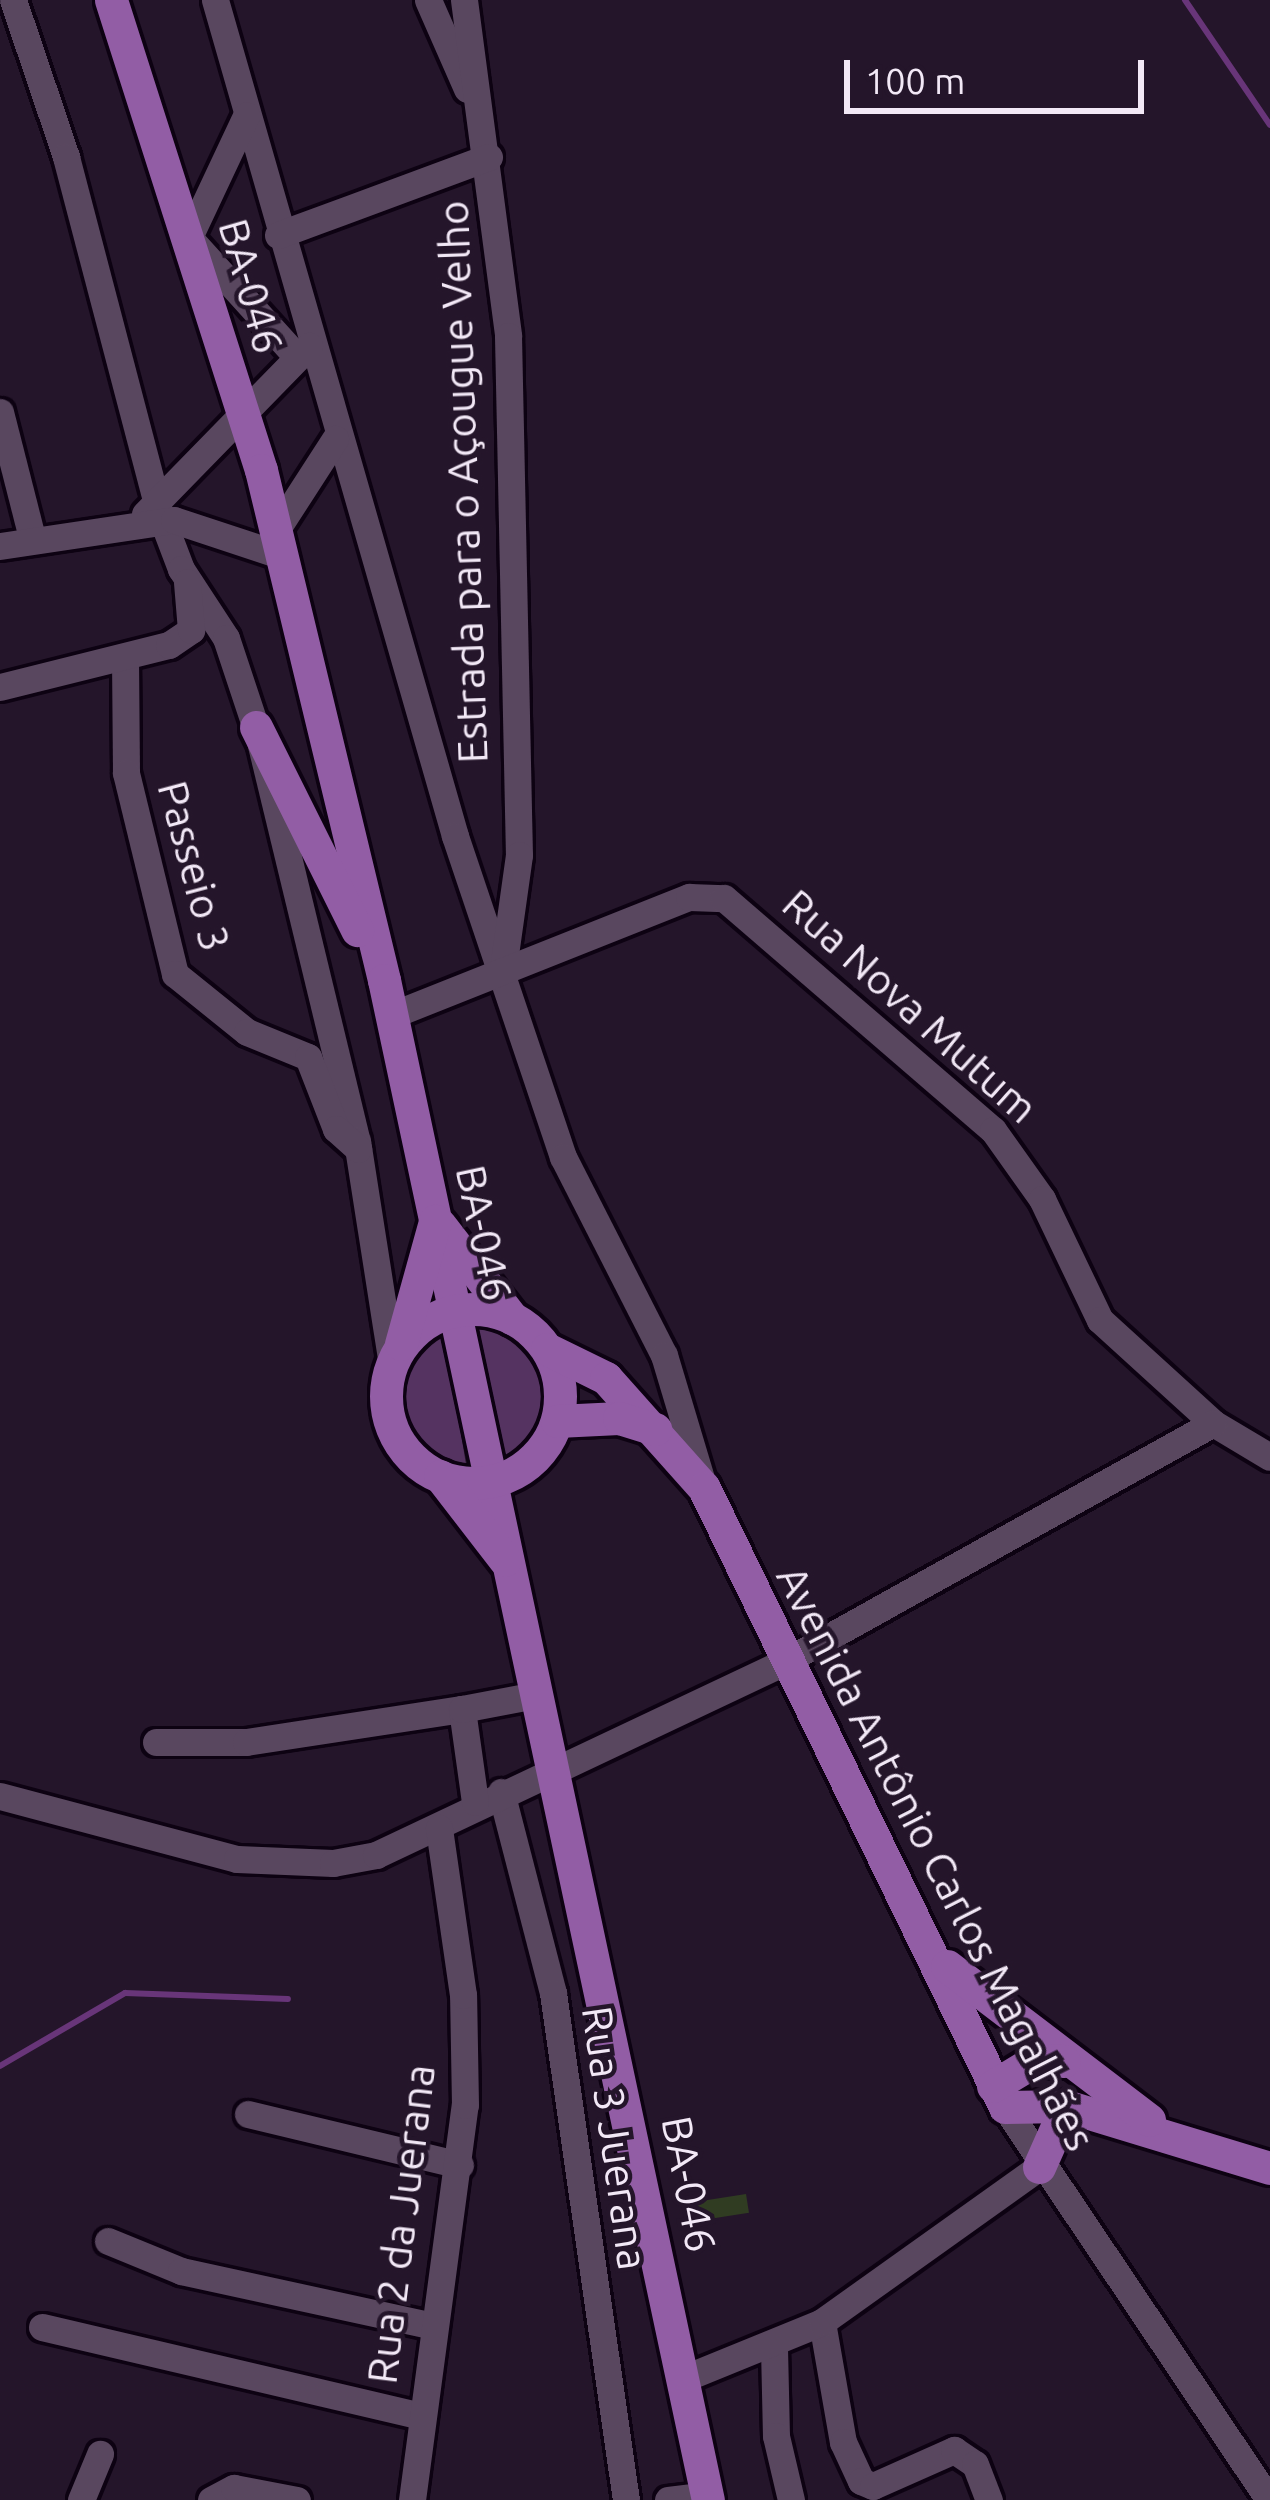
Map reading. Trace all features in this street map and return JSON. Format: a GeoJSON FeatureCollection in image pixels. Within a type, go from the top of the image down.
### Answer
{"type":"FeatureCollection","features":[{"type":"Feature","properties":{"kind":"main road","name":"BA-046"},"geometry":{"type":"LineString","coordinates":[[111,0],[191,238],[241,410],[384,980],[707,2498]]}},
{"type":"Feature","properties":{"kind":"main road"},"geometry":{"type":"LineString","coordinates":[[256,728],[384,980]]}},
{"type":"Feature","properties":{"kind":"main road"},"geometry":{"type":"LineString","coordinates":[[436,1220],[396,1356],[390,1421],[418,1463],[440,1476],[510,1566]]}},
{"type":"Feature","properties":{"kind":"main road","name":"Avenida Antônio Carlos Magalhães"},"geometry":{"type":"LineString","coordinates":[[436,1220],[512,1318],[547,1349],[589,1365],[655,1430],[704,1488],[784,1662],[941,1960],[999,2096]]}},
{"type":"Feature","properties":{"kind":"main road"},"geometry":{"type":"LineString","coordinates":[[396,1356],[453,1310],[512,1318]]}},
{"type":"Feature","properties":{"kind":"main road"},"geometry":{"type":"LineString","coordinates":[[510,1566],[537,1454],[557,1420],[547,1349]]}},
{"type":"Feature","properties":{"kind":"main road"},"geometry":{"type":"LineString","coordinates":[[557,1420],[619,1418],[655,1430]]}},
{"type":"Feature","properties":{"kind":"main road"},"geometry":{"type":"LineString","coordinates":[[440,1476],[494,1480],[537,1454]]}},
{"type":"Feature","properties":{"kind":"main road"},"geometry":{"type":"LineString","coordinates":[[941,1960],[1064,2061],[1170,2135]]}},
{"type":"Feature","properties":{"kind":"main road"},"geometry":{"type":"LineString","coordinates":[[999,2096],[1036,2060],[1064,2061]]}},
{"type":"Feature","properties":{"kind":"main road"},"geometry":{"type":"LineString","coordinates":[[999,2096],[1066,2106],[1270,2168]]}},
{"type":"Feature","properties":{"kind":"main road"},"geometry":{"type":"LineString","coordinates":[[1039,2167],[1066,2106]]}},
{"type":"Feature","properties":{"kind":"street"},"geometry":{"type":"LineString","coordinates":[[13,0],[66,157],[154,514],[186,578],[213,610],[256,728],[359,1149],[396,1356]]}},
{"type":"Feature","properties":{"kind":"street"},"geometry":{"type":"LineString","coordinates":[[215,0],[278,235],[303,351],[455,836],[505,967],[563,1157],[664,1355],[704,1488]]}},
{"type":"Feature","properties":{"kind":"street"},"geometry":{"type":"LineString","coordinates":[[428,0],[482,126]]}},
{"type":"Feature","properties":{"kind":"street","name":"Estrada para o Açougue Velho"},"geometry":{"type":"LineString","coordinates":[[464,0],[489,157],[508,336],[519,832],[505,967]]}},
{"type":"Feature","properties":{"kind":"street"},"geometry":{"type":"LineString","coordinates":[[246,116],[191,238],[303,351]]}},
{"type":"Feature","properties":{"kind":"street"},"geometry":{"type":"LineString","coordinates":[[278,235],[489,157]]}},
{"type":"Feature","properties":{"kind":"street"},"geometry":{"type":"LineString","coordinates":[[154,514],[241,410],[303,351]]}},
{"type":"Feature","properties":{"kind":"street"},"geometry":{"type":"LineString","coordinates":[[0,412],[32,538]]}},
{"type":"Feature","properties":{"kind":"street"},"geometry":{"type":"LineString","coordinates":[[0,546],[154,514],[278,543],[334,439]]}},
{"type":"Feature","properties":{"kind":"street"},"geometry":{"type":"LineString","coordinates":[[0,687],[125,658],[191,630],[186,578]]}},
{"type":"Feature","properties":{"kind":"street","name":"Passeio 3"},"geometry":{"type":"LineString","coordinates":[[125,658],[126,773],[175,974],[247,1032],[308,1057],[336,1129],[359,1149]]}},
{"type":"Feature","properties":{"kind":"street","name":"Rua Nova Mutum"},"geometry":{"type":"LineString","coordinates":[[392,1015],[689,897],[724,898],[993,1130],[1042,1198],[1080,1293],[1213,1423],[1270,1457]]}},
{"type":"Feature","properties":{"kind":"street"},"geometry":{"type":"LineString","coordinates":[[0,1796],[283,1864],[376,1855],[439,1828],[488,1797],[784,1662],[1213,1423]]}},
{"type":"Feature","properties":{"kind":"street"},"geometry":{"type":"LineString","coordinates":[[156,1742],[246,1742],[536,1695]]}},
{"type":"Feature","properties":{"kind":"street","name":"Rua 3 Juerana"},"geometry":{"type":"LineString","coordinates":[[462,1709],[553,1993],[626,2500]]}},
{"type":"Feature","properties":{"kind":"street","name":"Rua 2 da Juerana"},"geometry":{"type":"LineString","coordinates":[[412,2500],[460,2165],[464,1995],[439,1828]]}},
{"type":"Feature","properties":{"kind":"street","name":"Avenida Antônio Carlos Magalhães"},"geometry":{"type":"LineString","coordinates":[[999,2096],[1039,2167],[1270,2500]]}},
{"type":"Feature","properties":{"kind":"street"},"geometry":{"type":"LineString","coordinates":[[248,2114],[460,2165]]}},
{"type":"Feature","properties":{"kind":"street"},"geometry":{"type":"LineString","coordinates":[[680,2380],[774,2348],[822,2322],[1039,2167]]}},
{"type":"Feature","properties":{"kind":"street"},"geometry":{"type":"LineString","coordinates":[[108,2241],[181,2271],[434,2326]]}},
{"type":"Feature","properties":{"kind":"street"},"geometry":{"type":"LineString","coordinates":[[822,2322],[843,2442],[862,2481],[873,2486],[954,2450],[975,2464],[989,2500]]}},
{"type":"Feature","properties":{"kind":"street","name":"Rua 2 da Juerana"},"geometry":{"type":"LineString","coordinates":[[42,2327],[421,2416]]}},
{"type":"Feature","properties":{"kind":"street"},"geometry":{"type":"LineString","coordinates":[[774,2348],[776,2436],[791,2500]]}},
{"type":"Feature","properties":{"kind":"street"},"geometry":{"type":"LineString","coordinates":[[81,2500],[100,2454]]}},
{"type":"Feature","properties":{"kind":"street"},"geometry":{"type":"LineString","coordinates":[[211,2500],[234,2488],[297,2500]]}},
{"type":"Feature","properties":{"kind":"street"},"geometry":{"type":"LineString","coordinates":[[668,2500],[707,2498]]}},
{"type":"Feature","properties":{"kind":"shaded area"},"geometry":{"type":"Polygon","coordinates":[[[469,1320],[519,1334],[544,1370],[540,1427],[503,1462],[469,1320]]]}},
{"type":"Feature","properties":{"kind":"shaded area"},"geometry":{"type":"Polygon","coordinates":[[[443,1326],[467,1470],[416,1445],[399,1405],[406,1362],[443,1326]]]}},
{"type":"Feature","properties":{"kind":"building"},"geometry":{"type":"Polygon","coordinates":[[[746,2194],[749,2213],[695,2221],[692,2203],[746,2194]]]}},
{"type":"Feature","properties":{"kind":"waterway"},"geometry":{"type":"LineString","coordinates":[[1185,0],[1270,125]]}},
{"type":"Feature","properties":{"kind":"waterway"},"geometry":{"type":"LineString","coordinates":[[0,2066],[125,1993],[288,1999]]}}]}
